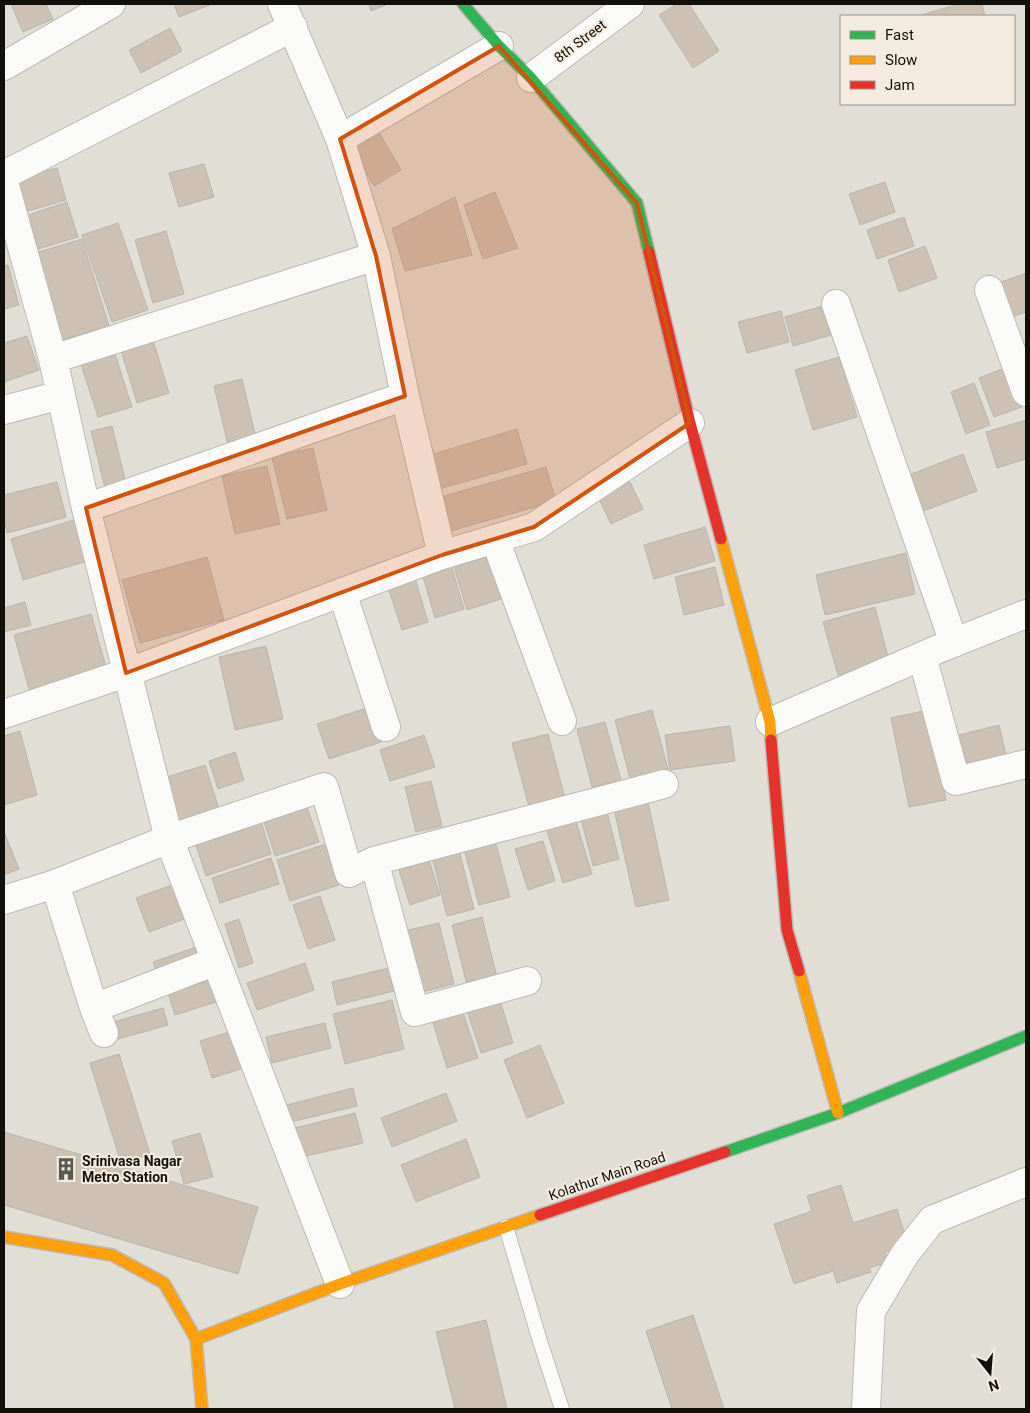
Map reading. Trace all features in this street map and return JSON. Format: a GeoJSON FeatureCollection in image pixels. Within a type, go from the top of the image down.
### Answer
{"type":"FeatureCollection","features":[{"type":"Feature","properties":{"kind":"street"},"geometry":{"type":"LineString","coordinates":[[4,66],[111,4]]}},
{"type":"Feature","properties":{"kind":"street"},"geometry":{"type":"LineString","coordinates":[[463,4],[499,46],[531,78],[636,204],[690,423],[770,722],[787,930],[838,1113]]}},
{"type":"Feature","properties":{"kind":"street","name":"8th Street"},"geometry":{"type":"LineString","coordinates":[[531,78],[630,4]]}},
{"type":"Feature","properties":{"kind":"street"},"geometry":{"type":"LineString","coordinates":[[4,175],[287,15],[340,139],[376,256],[405,396],[442,555]]}},
{"type":"Feature","properties":{"kind":"street"},"geometry":{"type":"LineString","coordinates":[[340,139],[499,46]]}},
{"type":"Feature","properties":{"kind":"street"},"geometry":{"type":"LineString","coordinates":[[4,182],[53,360],[86,508],[169,839],[340,1284]]}},
{"type":"Feature","properties":{"kind":"street"},"geometry":{"type":"LineString","coordinates":[[53,360],[376,256]]}},
{"type":"Feature","properties":{"kind":"street"},"geometry":{"type":"LineString","coordinates":[[989,290],[1026,392]]}},
{"type":"Feature","properties":{"kind":"street"},"geometry":{"type":"LineString","coordinates":[[836,304],[954,642]]}},
{"type":"Feature","properties":{"kind":"street"},"geometry":{"type":"LineString","coordinates":[[4,410],[61,396]]}},
{"type":"Feature","properties":{"kind":"street"},"geometry":{"type":"LineString","coordinates":[[86,508],[405,396]]}},
{"type":"Feature","properties":{"kind":"street"},"geometry":{"type":"LineString","coordinates":[[4,714],[126,673],[442,555],[534,527],[690,423]]}},
{"type":"Feature","properties":{"kind":"street"},"geometry":{"type":"LineString","coordinates":[[495,539],[562,721]]}},
{"type":"Feature","properties":{"kind":"street"},"geometry":{"type":"LineString","coordinates":[[342,592],[386,727]]}},
{"type":"Feature","properties":{"kind":"street"},"geometry":{"type":"LineString","coordinates":[[770,722],[954,642],[1026,614]]}},
{"type":"Feature","properties":{"kind":"street"},"geometry":{"type":"LineString","coordinates":[[922,656],[956,781],[1026,764]]}},
{"type":"Feature","properties":{"kind":"street"},"geometry":{"type":"LineString","coordinates":[[4,900],[55,884],[169,839],[324,787],[349,873],[374,861],[664,784]]}},
{"type":"Feature","properties":{"kind":"street"},"geometry":{"type":"LineString","coordinates":[[374,861],[415,1012],[527,981]]}},
{"type":"Feature","properties":{"kind":"street"},"geometry":{"type":"LineString","coordinates":[[55,884],[99,1020],[216,961]]}},
{"type":"Feature","properties":{"kind":"street","name":"Kolathur Main Road"},"geometry":{"type":"LineString","coordinates":[[196,1339],[340,1284],[838,1113],[1026,1036]]}},
{"type":"Feature","properties":{"kind":"street"},"geometry":{"type":"LineString","coordinates":[[866,1409],[871,1311],[905,1254],[932,1220],[1026,1182]]}},
{"type":"Feature","properties":{"kind":"street"},"geometry":{"type":"LineString","coordinates":[[4,1237],[112,1255],[164,1283],[196,1339],[202,1409]]}},
{"type":"Feature","properties":{"kind":"lane"},"geometry":{"type":"LineString","coordinates":[[506,1227],[538,1338],[562,1409]]}},
{"type":"Feature","properties":{"kind":"highlighted area"},"geometry":{"type":"Polygon","coordinates":[[[499,46],[637,203],[690,423],[534,527],[442,555],[126,673],[86,508],[405,396],[376,256],[340,139],[499,46]]]}},
{"type":"Feature","properties":{"kind":"building"},"geometry":{"type":"Polygon","coordinates":[[[11,4],[46,4],[53,19],[23,32],[11,4]]]}},
{"type":"Feature","properties":{"kind":"building"},"geometry":{"type":"Polygon","coordinates":[[[174,4],[212,4],[179,17],[174,4]]]}},
{"type":"Feature","properties":{"kind":"building"},"geometry":{"type":"Polygon","coordinates":[[[369,4],[388,4],[371,11],[369,4]]]}},
{"type":"Feature","properties":{"kind":"building"},"geometry":{"type":"Polygon","coordinates":[[[677,4],[689,4],[719,51],[693,68],[659,15],[677,4]]]}},
{"type":"Feature","properties":{"kind":"building"},"geometry":{"type":"Polygon","coordinates":[[[959,4],[982,4],[985,15],[921,15],[959,4]]]}},
{"type":"Feature","properties":{"kind":"building"},"geometry":{"type":"Polygon","coordinates":[[[170,28],[182,51],[141,73],[129,50],[170,28]]]}},
{"type":"Feature","properties":{"kind":"building"},"geometry":{"type":"Polygon","coordinates":[[[380,134],[401,170],[374,186],[353,150],[380,134]]]}},
{"type":"Feature","properties":{"kind":"building"},"geometry":{"type":"Polygon","coordinates":[[[204,164],[214,197],[179,207],[169,173],[204,164]]]}},
{"type":"Feature","properties":{"kind":"building"},"geometry":{"type":"Polygon","coordinates":[[[57,168],[66,200],[25,212],[16,179],[57,168]]]}},
{"type":"Feature","properties":{"kind":"building"},"geometry":{"type":"Polygon","coordinates":[[[885,182],[895,212],[860,225],[849,194],[885,182]]]}},
{"type":"Feature","properties":{"kind":"building"},"geometry":{"type":"Polygon","coordinates":[[[495,192],[518,248],[483,259],[464,205],[495,192]]]}},
{"type":"Feature","properties":{"kind":"building"},"geometry":{"type":"Polygon","coordinates":[[[455,197],[472,255],[405,271],[392,229],[455,197]]]}},
{"type":"Feature","properties":{"kind":"building"},"geometry":{"type":"Polygon","coordinates":[[[67,202],[78,237],[38,249],[28,215],[67,202]]]}},
{"type":"Feature","properties":{"kind":"building"},"geometry":{"type":"Polygon","coordinates":[[[904,217],[914,246],[877,259],[867,230],[904,217]]]}},
{"type":"Feature","properties":{"kind":"building"},"geometry":{"type":"Polygon","coordinates":[[[118,223],[148,310],[112,322],[82,235],[118,223]]]}},
{"type":"Feature","properties":{"kind":"building"},"geometry":{"type":"Polygon","coordinates":[[[166,231],[184,294],[153,303],[135,240],[166,231]]]}},
{"type":"Feature","properties":{"kind":"building"},"geometry":{"type":"Polygon","coordinates":[[[82,239],[109,326],[58,341],[32,254],[82,239]]]}},
{"type":"Feature","properties":{"kind":"building"},"geometry":{"type":"Polygon","coordinates":[[[925,246],[937,278],[899,292],[888,260],[925,246]]]}},
{"type":"Feature","properties":{"kind":"building"},"geometry":{"type":"Polygon","coordinates":[[[8,265],[19,305],[4,309],[4,266],[8,265]]]}},
{"type":"Feature","properties":{"kind":"building"},"geometry":{"type":"Polygon","coordinates":[[[1026,273],[1026,312],[1009,318],[996,284],[1026,273]]]}},
{"type":"Feature","properties":{"kind":"building"},"geometry":{"type":"Polygon","coordinates":[[[823,306],[831,335],[793,346],[785,317],[823,306]]]}},
{"type":"Feature","properties":{"kind":"building"},"geometry":{"type":"Polygon","coordinates":[[[781,311],[789,342],[747,353],[738,322],[781,311]]]}},
{"type":"Feature","properties":{"kind":"building"},"geometry":{"type":"Polygon","coordinates":[[[27,336],[39,370],[4,382],[4,343],[27,336]]]}},
{"type":"Feature","properties":{"kind":"building"},"geometry":{"type":"Polygon","coordinates":[[[153,340],[169,393],[137,403],[121,350],[153,340]]]}},
{"type":"Feature","properties":{"kind":"building"},"geometry":{"type":"Polygon","coordinates":[[[115,354],[132,407],[98,417],[81,364],[115,354]]]}},
{"type":"Feature","properties":{"kind":"building"},"geometry":{"type":"Polygon","coordinates":[[[839,357],[857,417],[813,430],[795,370],[839,357]]]}},
{"type":"Feature","properties":{"kind":"building"},"geometry":{"type":"Polygon","coordinates":[[[1007,367],[1022,407],[994,417],[979,378],[1007,367]]]}},
{"type":"Feature","properties":{"kind":"building"},"geometry":{"type":"Polygon","coordinates":[[[242,379],[256,438],[228,445],[214,386],[242,379]]]}},
{"type":"Feature","properties":{"kind":"building"},"geometry":{"type":"Polygon","coordinates":[[[974,383],[990,425],[966,434],[951,392],[974,383]]]}},
{"type":"Feature","properties":{"kind":"building"},"geometry":{"type":"Polygon","coordinates":[[[1026,420],[1026,459],[997,468],[986,432],[1026,420]]]}},
{"type":"Feature","properties":{"kind":"building"},"geometry":{"type":"Polygon","coordinates":[[[112,426],[126,483],[105,488],[91,431],[112,426]]]}},
{"type":"Feature","properties":{"kind":"building"},"geometry":{"type":"Polygon","coordinates":[[[517,429],[527,464],[439,489],[430,455],[517,429]]]}},
{"type":"Feature","properties":{"kind":"building"},"geometry":{"type":"Polygon","coordinates":[[[313,448],[327,510],[287,519],[272,457],[313,448]]]}},
{"type":"Feature","properties":{"kind":"building"},"geometry":{"type":"Polygon","coordinates":[[[963,454],[977,491],[923,511],[909,475],[963,454]]]}},
{"type":"Feature","properties":{"kind":"building"},"geometry":{"type":"Polygon","coordinates":[[[267,466],[280,524],[235,534],[222,476],[267,466]]]}},
{"type":"Feature","properties":{"kind":"building"},"geometry":{"type":"Polygon","coordinates":[[[546,467],[556,501],[447,532],[437,498],[546,467]]]}},
{"type":"Feature","properties":{"kind":"building"},"geometry":{"type":"Polygon","coordinates":[[[57,482],[66,517],[7,533],[4,520],[4,495],[57,482]]]}},
{"type":"Feature","properties":{"kind":"building"},"geometry":{"type":"Polygon","coordinates":[[[630,482],[643,509],[611,524],[598,497],[630,482]]]}},
{"type":"Feature","properties":{"kind":"building"},"geometry":{"type":"Polygon","coordinates":[[[74,520],[87,561],[23,580],[11,539],[74,520]]]}},
{"type":"Feature","properties":{"kind":"building"},"geometry":{"type":"Polygon","coordinates":[[[705,527],[715,561],[654,579],[644,545],[705,527]]]}},
{"type":"Feature","properties":{"kind":"building"},"geometry":{"type":"Polygon","coordinates":[[[906,553],[915,594],[825,615],[816,575],[906,553]]]}},
{"type":"Feature","properties":{"kind":"building"},"geometry":{"type":"Polygon","coordinates":[[[207,557],[224,620],[140,643],[122,580],[207,557]]]}},
{"type":"Feature","properties":{"kind":"building"},"geometry":{"type":"Polygon","coordinates":[[[487,557],[501,599],[467,610],[454,567],[487,557]]]}},
{"type":"Feature","properties":{"kind":"building"},"geometry":{"type":"Polygon","coordinates":[[[451,565],[464,609],[435,618],[422,573],[451,565]]]}},
{"type":"Feature","properties":{"kind":"building"},"geometry":{"type":"Polygon","coordinates":[[[715,567],[724,605],[684,615],[675,577],[715,567]]]}},
{"type":"Feature","properties":{"kind":"building"},"geometry":{"type":"Polygon","coordinates":[[[415,578],[428,622],[402,630],[388,587],[415,578]]]}},
{"type":"Feature","properties":{"kind":"building"},"geometry":{"type":"Polygon","coordinates":[[[25,602],[31,625],[4,632],[4,608],[25,602]]]}},
{"type":"Feature","properties":{"kind":"building"},"geometry":{"type":"Polygon","coordinates":[[[875,607],[889,661],[838,675],[823,622],[875,607]]]}},
{"type":"Feature","properties":{"kind":"building"},"geometry":{"type":"Polygon","coordinates":[[[91,614],[108,674],[31,696],[14,635],[91,614]]]}},
{"type":"Feature","properties":{"kind":"building"},"geometry":{"type":"Polygon","coordinates":[[[266,646],[283,719],[235,730],[219,657],[266,646]]]}},
{"type":"Feature","properties":{"kind":"building"},"geometry":{"type":"Polygon","coordinates":[[[370,707],[381,742],[329,759],[317,724],[370,707]]]}},
{"type":"Feature","properties":{"kind":"building"},"geometry":{"type":"Polygon","coordinates":[[[652,710],[668,769],[630,779],[615,720],[652,710]]]}},
{"type":"Feature","properties":{"kind":"building"},"geometry":{"type":"Polygon","coordinates":[[[928,710],[946,800],[909,807],[891,718],[928,710]]]}},
{"type":"Feature","properties":{"kind":"building"},"geometry":{"type":"Polygon","coordinates":[[[605,722],[621,780],[592,787],[577,729],[605,722]]]}},
{"type":"Feature","properties":{"kind":"building"},"geometry":{"type":"Polygon","coordinates":[[[999,725],[1006,755],[962,765],[955,736],[999,725]]]}},
{"type":"Feature","properties":{"kind":"building"},"geometry":{"type":"Polygon","coordinates":[[[730,726],[735,761],[670,770],[665,735],[730,726]]]}},
{"type":"Feature","properties":{"kind":"building"},"geometry":{"type":"Polygon","coordinates":[[[20,731],[37,795],[4,805],[4,736],[20,731]]]}},
{"type":"Feature","properties":{"kind":"building"},"geometry":{"type":"Polygon","coordinates":[[[548,734],[565,798],[529,807],[512,743],[548,734]]]}},
{"type":"Feature","properties":{"kind":"building"},"geometry":{"type":"Polygon","coordinates":[[[424,735],[435,767],[390,781],[380,750],[424,735]]]}},
{"type":"Feature","properties":{"kind":"building"},"geometry":{"type":"Polygon","coordinates":[[[235,752],[244,780],[218,789],[209,761],[235,752]]]}},
{"type":"Feature","properties":{"kind":"building"},"geometry":{"type":"Polygon","coordinates":[[[205,765],[220,812],[179,825],[164,778],[205,765]]]}},
{"type":"Feature","properties":{"kind":"building"},"geometry":{"type":"Polygon","coordinates":[[[431,781],[442,826],[416,832],[405,787],[431,781]]]}},
{"type":"Feature","properties":{"kind":"building"},"geometry":{"type":"Polygon","coordinates":[[[648,802],[669,900],[636,907],[614,809],[648,802]]]}},
{"type":"Feature","properties":{"kind":"building"},"geometry":{"type":"Polygon","coordinates":[[[307,807],[319,842],[275,856],[264,821],[307,807]]]}},
{"type":"Feature","properties":{"kind":"building"},"geometry":{"type":"Polygon","coordinates":[[[606,808],[619,859],[593,866],[580,815],[606,808]]]}},
{"type":"Feature","properties":{"kind":"building"},"geometry":{"type":"Polygon","coordinates":[[[574,815],[592,874],[563,883],[545,824],[574,815]]]}},
{"type":"Feature","properties":{"kind":"building"},"geometry":{"type":"Polygon","coordinates":[[[261,821],[271,854],[206,876],[195,842],[261,821]]]}},
{"type":"Feature","properties":{"kind":"building"},"geometry":{"type":"Polygon","coordinates":[[[4,832],[19,869],[4,875],[4,832]]]}},
{"type":"Feature","properties":{"kind":"building"},"geometry":{"type":"Polygon","coordinates":[[[494,837],[510,897],[479,905],[463,845],[494,837]]]}},
{"type":"Feature","properties":{"kind":"building"},"geometry":{"type":"Polygon","coordinates":[[[543,841],[555,881],[528,890],[515,849],[543,841]]]}},
{"type":"Feature","properties":{"kind":"building"},"geometry":{"type":"Polygon","coordinates":[[[326,844],[339,885],[290,901],[277,860],[326,844]]]}},
{"type":"Feature","properties":{"kind":"building"},"geometry":{"type":"Polygon","coordinates":[[[459,850],[474,909],[447,916],[432,857],[459,850]]]}},
{"type":"Feature","properties":{"kind":"building"},"geometry":{"type":"Polygon","coordinates":[[[428,857],[440,895],[410,905],[398,867],[428,857]]]}},
{"type":"Feature","properties":{"kind":"building"},"geometry":{"type":"Polygon","coordinates":[[[271,858],[279,884],[220,903],[212,878],[271,858]]]}},
{"type":"Feature","properties":{"kind":"building"},"geometry":{"type":"Polygon","coordinates":[[[177,883],[190,917],[149,932],[136,898],[177,883]]]}},
{"type":"Feature","properties":{"kind":"building"},"geometry":{"type":"Polygon","coordinates":[[[320,896],[335,940],[308,949],[293,905],[320,896]]]}},
{"type":"Feature","properties":{"kind":"building"},"geometry":{"type":"Polygon","coordinates":[[[482,917],[497,977],[467,985],[452,925],[482,917]]]}},
{"type":"Feature","properties":{"kind":"building"},"geometry":{"type":"Polygon","coordinates":[[[239,919],[253,963],[239,968],[225,924],[239,919]]]}},
{"type":"Feature","properties":{"kind":"building"},"geometry":{"type":"Polygon","coordinates":[[[439,923],[454,984],[418,993],[404,931],[439,923]]]}},
{"type":"Feature","properties":{"kind":"building"},"geometry":{"type":"Polygon","coordinates":[[[199,946],[205,962],[159,978],[153,962],[199,946]]]}},
{"type":"Feature","properties":{"kind":"building"},"geometry":{"type":"Polygon","coordinates":[[[305,963],[314,990],[257,1010],[247,983],[305,963]]]}},
{"type":"Feature","properties":{"kind":"building"},"geometry":{"type":"Polygon","coordinates":[[[388,968],[394,991],[337,1005],[332,982],[388,968]]]}},
{"type":"Feature","properties":{"kind":"building"},"geometry":{"type":"Polygon","coordinates":[[[210,980],[216,1002],[175,1015],[168,993],[210,980]]]}},
{"type":"Feature","properties":{"kind":"building"},"geometry":{"type":"Polygon","coordinates":[[[499,997],[513,1043],[481,1053],[466,1008],[499,997]]]}},
{"type":"Feature","properties":{"kind":"building"},"geometry":{"type":"Polygon","coordinates":[[[392,1000],[404,1049],[345,1064],[333,1014],[392,1000]]]}},
{"type":"Feature","properties":{"kind":"building"},"geometry":{"type":"Polygon","coordinates":[[[461,1006],[478,1058],[447,1068],[431,1016],[461,1006]]]}},
{"type":"Feature","properties":{"kind":"building"},"geometry":{"type":"Polygon","coordinates":[[[163,1008],[168,1025],[118,1039],[113,1022],[163,1008]]]}},
{"type":"Feature","properties":{"kind":"building"},"geometry":{"type":"Polygon","coordinates":[[[325,1023],[331,1048],[272,1063],[266,1037],[325,1023]]]}},
{"type":"Feature","properties":{"kind":"building"},"geometry":{"type":"Polygon","coordinates":[[[236,1030],[247,1067],[212,1078],[200,1041],[236,1030]]]}},
{"type":"Feature","properties":{"kind":"building"},"geometry":{"type":"Polygon","coordinates":[[[540,1045],[564,1103],[527,1118],[504,1060],[540,1045]]]}},
{"type":"Feature","properties":{"kind":"building"},"geometry":{"type":"Polygon","coordinates":[[[119,1054],[150,1154],[121,1163],[90,1063],[119,1054]]]}},
{"type":"Feature","properties":{"kind":"building"},"geometry":{"type":"Polygon","coordinates":[[[353,1088],[357,1106],[291,1122],[287,1105],[353,1088]]]}},
{"type":"Feature","properties":{"kind":"building"},"geometry":{"type":"Polygon","coordinates":[[[446,1093],[457,1121],[392,1147],[381,1118],[446,1093]]]}},
{"type":"Feature","properties":{"kind":"building"},"geometry":{"type":"Polygon","coordinates":[[[355,1113],[363,1143],[302,1157],[295,1128],[355,1113]]]}},
{"type":"Feature","properties":{"kind":"building","name":"Srinivasa Nagar Metro Station"},"geometry":{"type":"Polygon","coordinates":[[[4,1132],[258,1207],[238,1274],[4,1205],[4,1132]]]}},
{"type":"Feature","properties":{"kind":"building"},"geometry":{"type":"Polygon","coordinates":[[[200,1133],[213,1177],[184,1184],[172,1141],[200,1133]]]}},
{"type":"Feature","properties":{"kind":"building"},"geometry":{"type":"Polygon","coordinates":[[[466,1139],[480,1177],[416,1202],[401,1165],[466,1139]]]}},
{"type":"Feature","properties":{"kind":"building"},"geometry":{"type":"Polygon","coordinates":[[[841,1185],[853,1223],[897,1209],[908,1245],[885,1252],[889,1262],[869,1268],[871,1272],[837,1283],[833,1271],[794,1284],[774,1224],[812,1211],[807,1196],[841,1185]]]}},
{"type":"Feature","properties":{"kind":"building"},"geometry":{"type":"Polygon","coordinates":[[[693,1315],[724,1409],[672,1409],[646,1331],[693,1315]]]}},
{"type":"Feature","properties":{"kind":"building"},"geometry":{"type":"Polygon","coordinates":[[[486,1320],[507,1409],[455,1409],[436,1332],[486,1320]]]}},
{"type":"Feature","properties":{"kind":"traffic: fast"},"geometry":{"type":"LineString","coordinates":[[463,4],[499,46],[531,78],[637,203],[649,252]]}},
{"type":"Feature","properties":{"kind":"traffic: fast"},"geometry":{"type":"LineString","coordinates":[[725,1152],[838,1113],[1026,1036]]}},
{"type":"Feature","properties":{"kind":"traffic: slow"},"geometry":{"type":"LineString","coordinates":[[721,539],[770,722],[771,740]]}},
{"type":"Feature","properties":{"kind":"traffic: slow"},"geometry":{"type":"LineString","coordinates":[[799,971],[838,1113]]}},
{"type":"Feature","properties":{"kind":"traffic: slow"},"geometry":{"type":"LineString","coordinates":[[196,1339],[340,1284],[540,1215]]}},
{"type":"Feature","properties":{"kind":"traffic: slow"},"geometry":{"type":"LineString","coordinates":[[4,1237],[112,1255],[164,1283],[196,1339],[202,1409]]}},
{"type":"Feature","properties":{"kind":"traffic: jam"},"geometry":{"type":"LineString","coordinates":[[649,252],[690,423],[721,539]]}},
{"type":"Feature","properties":{"kind":"traffic: jam"},"geometry":{"type":"LineString","coordinates":[[771,740],[787,930],[799,971]]}},
{"type":"Feature","properties":{"kind":"traffic: jam"},"geometry":{"type":"LineString","coordinates":[[540,1215],[725,1152]]}},
{"type":"Feature","properties":{"kind":"place","name":"Srinivasa Nagar Metro Station"},"geometry":{"type":"Point","coordinates":[66,1169]}}]}
